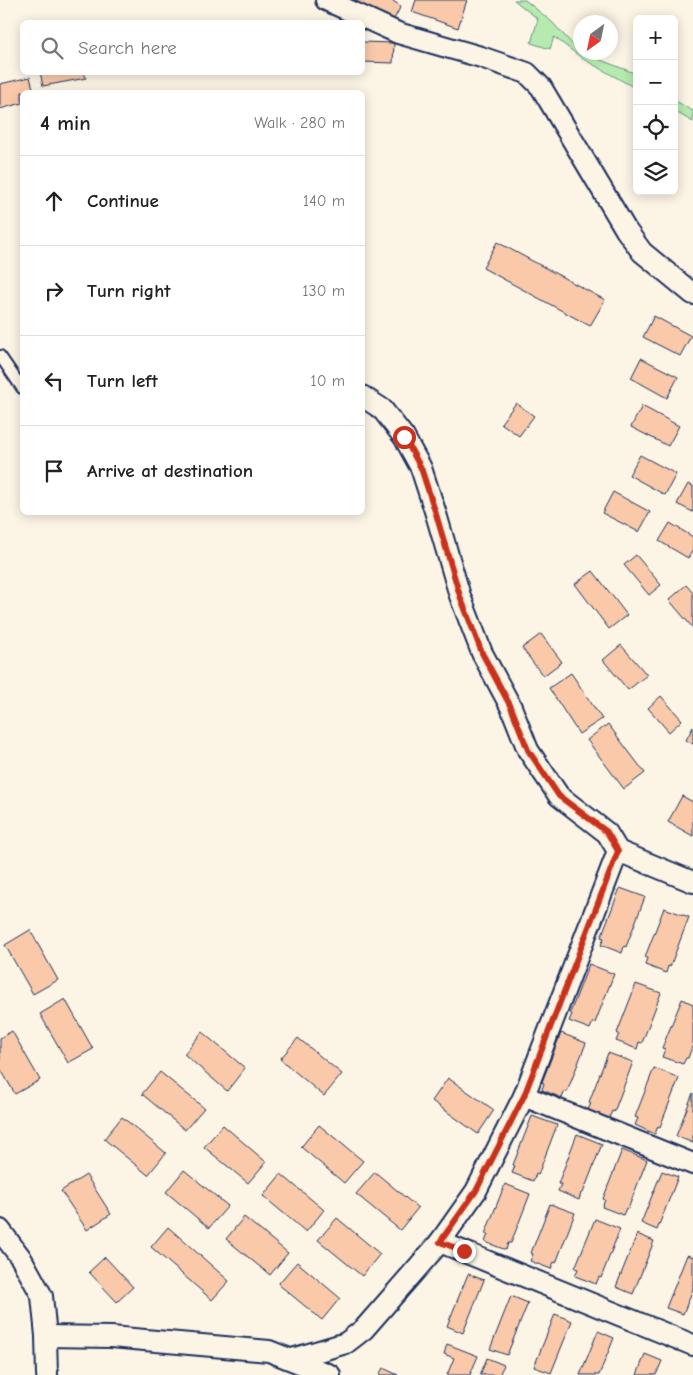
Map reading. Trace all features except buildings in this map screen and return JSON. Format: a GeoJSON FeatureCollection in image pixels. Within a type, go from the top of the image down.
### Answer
{"type":"FeatureCollection","features":[{"type":"Feature","properties":{"kind":"street"},"geometry":{"type":"LineString","coordinates":[[326,0],[398,33],[481,57],[527,73],[541,87],[626,230],[642,252],[693,294]]}},
{"type":"Feature","properties":{"kind":"street"},"geometry":{"type":"LineString","coordinates":[[365,398],[382,409],[404,437],[421,468],[460,596],[482,653],[511,707],[528,750],[559,796],[607,832],[618,851],[693,882]]}},
{"type":"Feature","properties":{"kind":"street"},"geometry":{"type":"LineString","coordinates":[[292,1359],[346,1343],[364,1329],[440,1242],[476,1191],[524,1096],[618,851]]}},
{"type":"Feature","properties":{"kind":"street"},"geometry":{"type":"LineString","coordinates":[[524,1096],[693,1164]]}},
{"type":"Feature","properties":{"kind":"street"},"geometry":{"type":"LineString","coordinates":[[0,1230],[21,1258],[42,1296],[47,1375]]}},
{"type":"Feature","properties":{"kind":"street"},"geometry":{"type":"LineString","coordinates":[[440,1242],[693,1346]]}},
{"type":"Feature","properties":{"kind":"street"},"geometry":{"type":"LineString","coordinates":[[46,1336],[111,1336],[270,1351],[330,1375]]}},
{"type":"Feature","properties":{"kind":"lane"},"geometry":{"type":"LineString","coordinates":[[0,356],[20,385]]}},
{"type":"Feature","properties":{"kind":"green space"},"geometry":{"type":"Polygon","coordinates":[[[514,0],[525,0],[552,22],[573,45],[573,51],[554,37],[550,49],[531,43],[538,19],[514,0]]]}},
{"type":"Feature","properties":{"kind":"green space"},"geometry":{"type":"Polygon","coordinates":[[[585,60],[601,60],[633,72],[633,87],[585,60]]]}},
{"type":"Feature","properties":{"kind":"green space"},"geometry":{"type":"Polygon","coordinates":[[[678,102],[693,111],[693,122],[678,113],[678,102]]]}},
{"type":"Feature","properties":{"kind":"route"},"geometry":{"type":"LineString","coordinates":[[404,437],[421,468],[460,596],[482,653],[511,707],[528,750],[559,796],[607,832],[618,851],[524,1096],[476,1191],[440,1242],[464,1251]]}}]}
